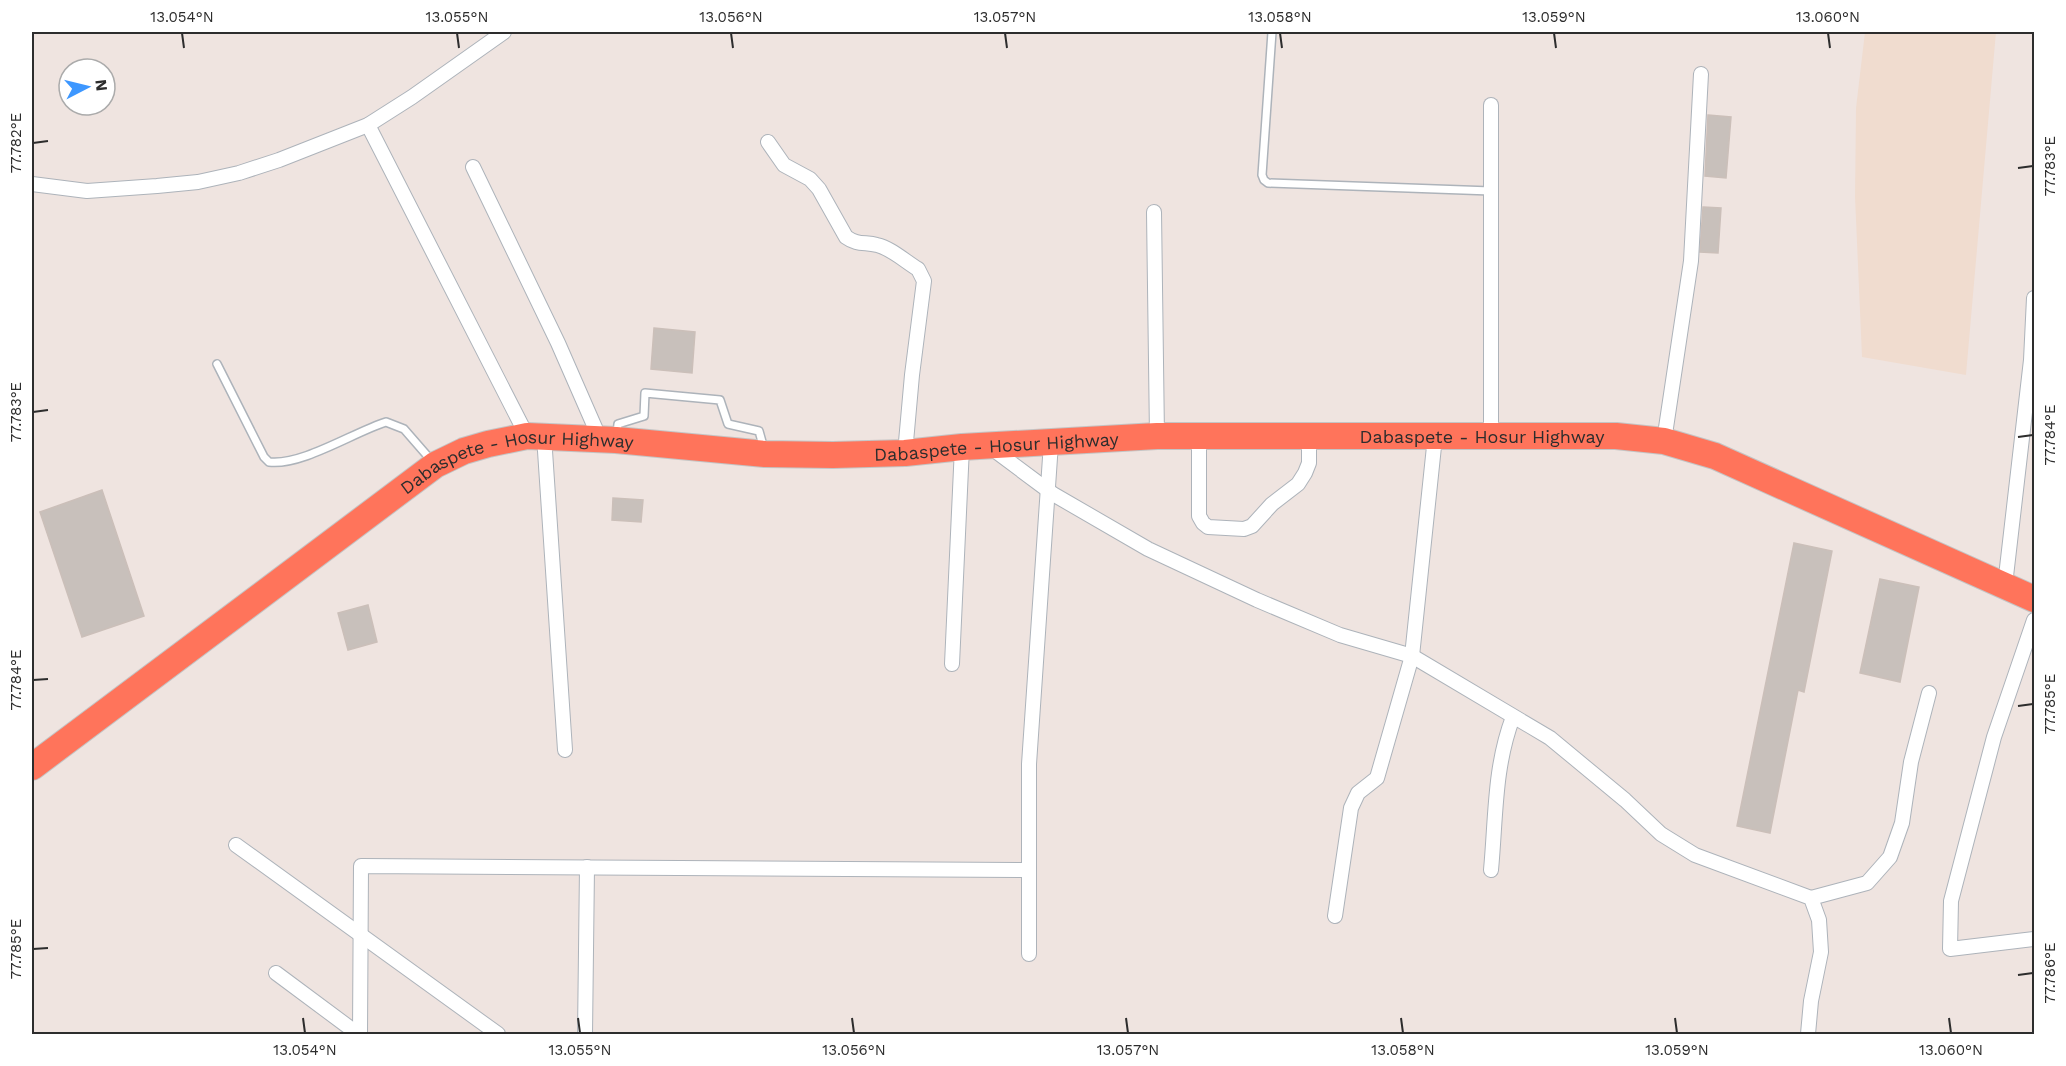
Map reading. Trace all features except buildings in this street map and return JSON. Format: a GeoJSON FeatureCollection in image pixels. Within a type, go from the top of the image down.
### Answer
{"type":"FeatureCollection","features":[{"type":"Feature","properties":{"kind":"highway","name":"Dabaspete - Hosur Highway"},"geometry":{"type":"LineString","coordinates":[[32,767],[435,465],[464,451],[488,444],[536,436],[608,439],[765,454],[905,453],[962,447],[1199,435],[1435,437],[1616,435],[1664,441],[1715,456],[2034,599]]}},
{"type":"Feature","properties":{"kind":"street"},"geometry":{"type":"LineString","coordinates":[[32,184],[87,191],[157,186],[198,182],[279,160],[368,125],[504,32]]}},
{"type":"Feature","properties":{"kind":"street"},"geometry":{"type":"LineString","coordinates":[[1664,441],[1691,261],[1701,74]]}},
{"type":"Feature","properties":{"kind":"street"},"geometry":{"type":"LineString","coordinates":[[1491,105],[1491,436]]}},
{"type":"Feature","properties":{"kind":"street"},"geometry":{"type":"LineString","coordinates":[[368,125],[536,436],[565,750]]}},
{"type":"Feature","properties":{"kind":"street"},"geometry":{"type":"LineString","coordinates":[[768,142],[784,165],[810,179],[819,189],[846,237],[861,244],[878,245],[918,269],[922,274],[924,280],[905,453]]}},
{"type":"Feature","properties":{"kind":"street"},"geometry":{"type":"LineString","coordinates":[[473,167],[558,343],[608,439]]}},
{"type":"Feature","properties":{"kind":"street"},"geometry":{"type":"LineString","coordinates":[[1154,212],[1157,436]]}},
{"type":"Feature","properties":{"kind":"street"},"geometry":{"type":"LineString","coordinates":[[2005,585],[2033,360],[2034,298]]}},
{"type":"Feature","properties":{"kind":"street"},"geometry":{"type":"LineString","coordinates":[[1199,435],[1199,516],[1208,527],[1244,529],[1252,526],[1272,504],[1298,484],[1309,462],[1309,437]]}},
{"type":"Feature","properties":{"kind":"street"},"geometry":{"type":"LineString","coordinates":[[1335,916],[1351,808],[1358,793],[1377,778],[1412,656],[1435,437]]}},
{"type":"Feature","properties":{"kind":"street"},"geometry":{"type":"LineString","coordinates":[[1029,954],[1029,764],[1051,443]]}},
{"type":"Feature","properties":{"kind":"street"},"geometry":{"type":"LineString","coordinates":[[952,664],[962,447]]}},
{"type":"Feature","properties":{"kind":"street"},"geometry":{"type":"LineString","coordinates":[[990,447],[1053,494],[1148,549],[1257,600],[1340,634],[1412,656],[1550,738],[1625,800],[1661,834],[1695,855],[1811,898],[1868,883],[1890,857],[1902,824],[1911,762],[1929,693]]}},
{"type":"Feature","properties":{"kind":"street"},"geometry":{"type":"LineString","coordinates":[[2034,620],[1994,737],[1952,901],[1950,949],[2034,939]]}},
{"type":"Feature","properties":{"kind":"street"},"geometry":{"type":"LineString","coordinates":[[1491,870],[1497,777],[1503,742],[1513,717]]}},
{"type":"Feature","properties":{"kind":"street"},"geometry":{"type":"LineString","coordinates":[[236,845],[498,1035]]}},
{"type":"Feature","properties":{"kind":"street"},"geometry":{"type":"LineString","coordinates":[[359,1035],[361,866],[1029,870]]}},
{"type":"Feature","properties":{"kind":"street"},"geometry":{"type":"LineString","coordinates":[[585,1035],[587,867]]}},
{"type":"Feature","properties":{"kind":"street"},"geometry":{"type":"LineString","coordinates":[[1808,1035],[1811,1001],[1821,952],[1819,920],[1811,898]]}},
{"type":"Feature","properties":{"kind":"street"},"geometry":{"type":"LineString","coordinates":[[276,973],[359,1035]]}},
{"type":"Feature","properties":{"kind":"lane"},"geometry":{"type":"LineString","coordinates":[[1272,32],[1262,175],[1268,183],[1491,191]]}},
{"type":"Feature","properties":{"kind":"lane"},"geometry":{"type":"LineString","coordinates":[[217,364],[264,457],[269,462],[278,463],[310,454],[386,422],[404,429],[435,465]]}},
{"type":"Feature","properties":{"kind":"lane"},"geometry":{"type":"LineString","coordinates":[[608,439],[618,424],[644,416],[645,393],[720,400],[728,424],[759,430],[765,454]]}},
{"type":"Feature","properties":{"kind":"shaded area"},"geometry":{"type":"Polygon","coordinates":[[[1865,32],[1996,32],[1966,375],[1862,357],[1855,197],[1856,108],[1865,32]]]}}]}
